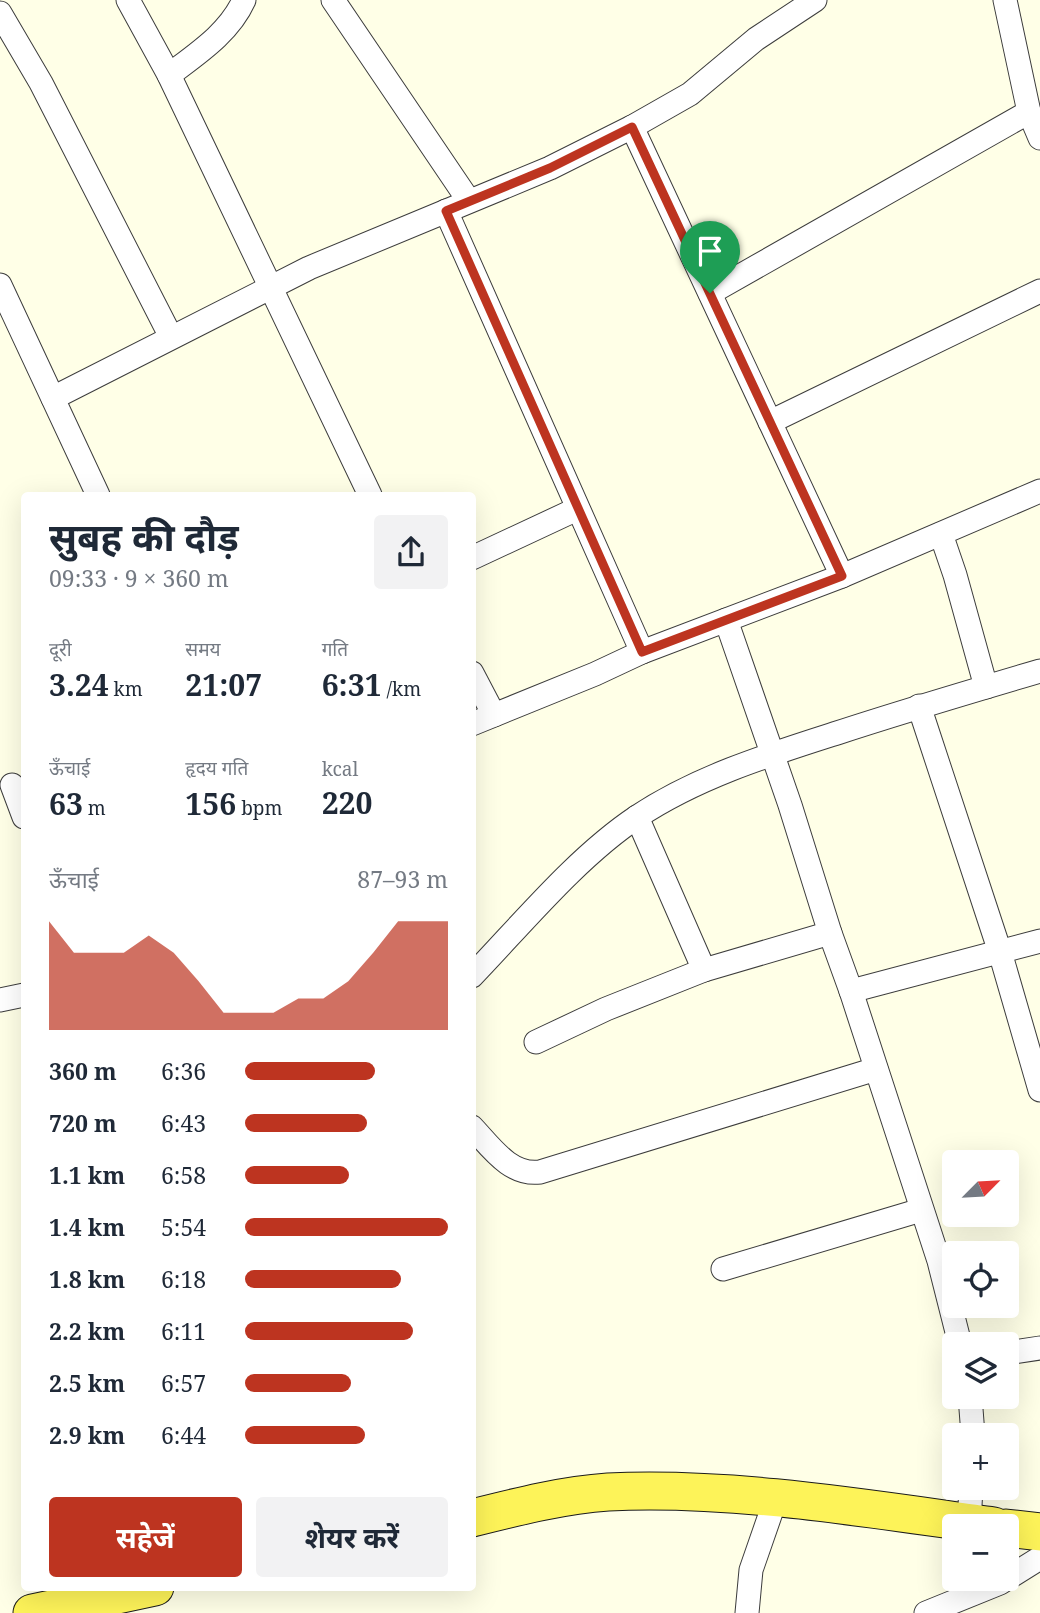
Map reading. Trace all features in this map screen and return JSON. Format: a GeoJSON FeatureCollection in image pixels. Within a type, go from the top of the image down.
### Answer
{"type":"FeatureCollection","features":[{"type":"Feature","properties":{"kind":"main road"},"geometry":{"type":"LineString","coordinates":[[476,1517],[507,1509],[605,1493],[693,1492],[978,1512]]}},
{"type":"Feature","properties":{"kind":"main road"},"geometry":{"type":"LineString","coordinates":[[1019,1530],[1040,1532]]}},
{"type":"Feature","properties":{"kind":"main road"},"geometry":{"type":"LineString","coordinates":[[32,1613],[136,1591]]}},
{"type":"Feature","properties":{"kind":"street"},"geometry":{"type":"LineString","coordinates":[[128,0],[169,75],[369,492]]}},
{"type":"Feature","properties":{"kind":"street"},"geometry":{"type":"LineString","coordinates":[[169,75],[210,43],[235,19],[244,0]]}},
{"type":"Feature","properties":{"kind":"street"},"geometry":{"type":"LineString","coordinates":[[333,0],[469,201]]}},
{"type":"Feature","properties":{"kind":"street"},"geometry":{"type":"LineString","coordinates":[[53,398],[309,268],[550,168],[632,127],[690,94],[756,39],[815,0]]}},
{"type":"Feature","properties":{"kind":"street"},"geometry":{"type":"LineString","coordinates":[[1005,0],[1030,112],[1040,138]]}},
{"type":"Feature","properties":{"kind":"street"},"geometry":{"type":"LineString","coordinates":[[0,13],[48,95],[171,337]]}},
{"type":"Feature","properties":{"kind":"street"},"geometry":{"type":"LineString","coordinates":[[710,293],[1030,112]]}},
{"type":"Feature","properties":{"kind":"street"},"geometry":{"type":"LineString","coordinates":[[632,127],[842,576]]}},
{"type":"Feature","properties":{"kind":"street"},"geometry":{"type":"LineString","coordinates":[[446,211],[642,652]]}},
{"type":"Feature","properties":{"kind":"street"},"geometry":{"type":"LineString","coordinates":[[0,285],[97,492]]}},
{"type":"Feature","properties":{"kind":"street"},"geometry":{"type":"LineString","coordinates":[[770,422],[1040,291]]}},
{"type":"Feature","properties":{"kind":"street"},"geometry":{"type":"LineString","coordinates":[[476,690],[483,720],[596,674],[642,652],[842,576],[1040,491]]}},
{"type":"Feature","properties":{"kind":"street"},"geometry":{"type":"LineString","coordinates":[[476,556],[577,509]]}},
{"type":"Feature","properties":{"kind":"street"},"geometry":{"type":"LineString","coordinates":[[941,534],[986,687]]}},
{"type":"Feature","properties":{"kind":"street"},"geometry":{"type":"LineString","coordinates":[[726,620],[939,1261],[957,1332]]}},
{"type":"Feature","properties":{"kind":"street"},"geometry":{"type":"LineString","coordinates":[[476,972],[574,871],[637,817],[702,781],[772,753],[1040,671]]}},
{"type":"Feature","properties":{"kind":"street"},"geometry":{"type":"LineString","coordinates":[[919,706],[1000,952],[1040,1090]]}},
{"type":"Feature","properties":{"kind":"street"},"geometry":{"type":"LineString","coordinates":[[12,785],[21,809]]}},
{"type":"Feature","properties":{"kind":"street"},"geometry":{"type":"LineString","coordinates":[[637,817],[704,970]]}},
{"type":"Feature","properties":{"kind":"street"},"geometry":{"type":"LineString","coordinates":[[536,1042],[606,1009],[704,970],[830,933]]}},
{"type":"Feature","properties":{"kind":"street"},"geometry":{"type":"LineString","coordinates":[[851,991],[1040,941]]}},
{"type":"Feature","properties":{"kind":"street"},"geometry":{"type":"LineString","coordinates":[[0,1000],[21,996]]}},
{"type":"Feature","properties":{"kind":"street"},"geometry":{"type":"LineString","coordinates":[[476,1131],[514,1168],[528,1173],[540,1172],[876,1069]]}},
{"type":"Feature","properties":{"kind":"street"},"geometry":{"type":"LineString","coordinates":[[723,1269],[921,1210]]}},
{"type":"Feature","properties":{"kind":"street"},"geometry":{"type":"LineString","coordinates":[[1019,1351],[1040,1348]]}},
{"type":"Feature","properties":{"kind":"street"},"geometry":{"type":"LineString","coordinates":[[747,1613],[751,1570],[776,1498]]}},
{"type":"Feature","properties":{"kind":"street"},"geometry":{"type":"LineString","coordinates":[[926,1613],[1000,1583],[1040,1558]]}},
{"type":"Feature","properties":{"kind":"route"},"geometry":{"type":"LineString","coordinates":[[632,127],[710,293],[842,576],[642,652],[446,211],[550,168],[632,127]]}}]}
